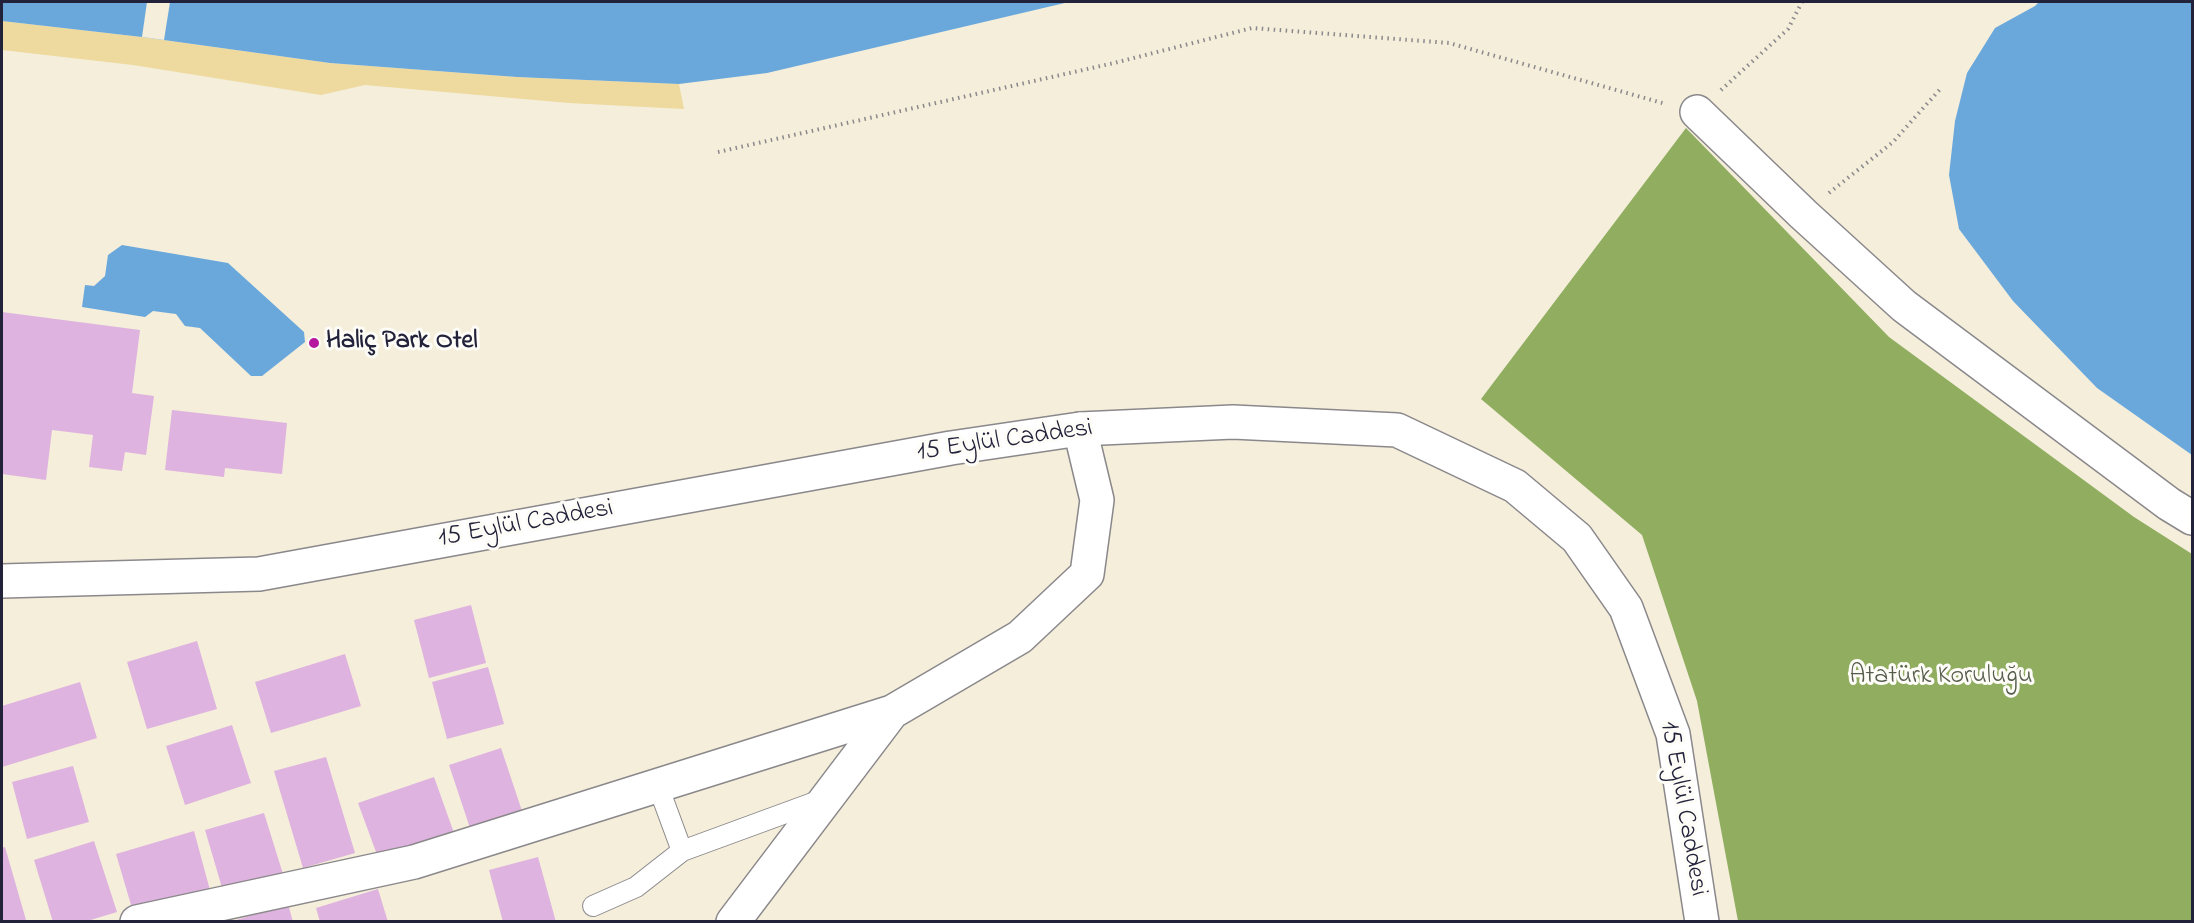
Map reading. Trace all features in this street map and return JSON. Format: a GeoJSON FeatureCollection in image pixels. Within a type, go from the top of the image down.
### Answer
{"type":"FeatureCollection","features":[{"type":"Feature","properties":{"kind":"street"},"geometry":{"type":"LineString","coordinates":[[1697,112],[1803,214],[1904,306],[2160,497],[2193,518]]}},
{"type":"Feature","properties":{"kind":"street","name":"15 Eylül Caddesi"},"geometry":{"type":"LineString","coordinates":[[2,581],[259,574],[951,448],[1080,429],[1233,422],[1397,430],[1515,486],[1577,538],[1626,608],[1673,734],[1702,921]]}},
{"type":"Feature","properties":{"kind":"street"},"geometry":{"type":"LineString","coordinates":[[137,921],[414,862],[892,712],[1020,637],[1087,574],[1098,500],[1080,429]]}},
{"type":"Feature","properties":{"kind":"street"},"geometry":{"type":"LineString","coordinates":[[734,921],[892,712]]}},
{"type":"Feature","properties":{"kind":"lane"},"geometry":{"type":"LineString","coordinates":[[658,786],[682,851]]}},
{"type":"Feature","properties":{"kind":"lane"},"geometry":{"type":"LineString","coordinates":[[593,906],[636,887],[682,851],[827,798]]}},
{"type":"Feature","properties":{"kind":"path"},"geometry":{"type":"LineString","coordinates":[[718,152],[1090,69],[1252,28],[1449,43],[1697,112],[1788,28],[1802,2]]}},
{"type":"Feature","properties":{"kind":"path"},"geometry":{"type":"LineString","coordinates":[[1803,214],[1893,142],[1942,87]]}},
{"type":"Feature","properties":{"kind":"green space","name":"Atatürk Koruluğu"},"geometry":{"type":"Polygon","coordinates":[[[1686,128],[1889,337],[2134,517],[2192,554],[2192,921],[1738,921],[1697,701],[1642,535],[1481,399],[1686,128]]]}},
{"type":"Feature","properties":{"kind":"sand"},"geometry":{"type":"Polygon","coordinates":[[[2,21],[142,37],[330,63],[517,77],[679,84],[684,109],[569,103],[365,85],[321,95],[133,65],[2,50],[2,21]]]}},
{"type":"Feature","properties":{"kind":"water"},"geometry":{"type":"Polygon","coordinates":[[[2,2],[1069,2],[767,73],[679,84],[517,77],[330,63],[142,37],[2,21],[2,2]]]}},
{"type":"Feature","properties":{"kind":"water"},"geometry":{"type":"Polygon","coordinates":[[[2039,2],[2192,2],[2192,455],[2097,388],[2013,301],[1959,229],[1949,175],[1955,121],[1967,73],[1995,28],[2039,2]]]}},
{"type":"Feature","properties":{"kind":"water"},"geometry":{"type":"Polygon","coordinates":[[[122,245],[228,263],[304,332],[305,342],[262,376],[251,376],[200,328],[185,326],[176,314],[153,311],[145,317],[82,307],[85,285],[94,286],[105,276],[108,255],[122,245]]]}},
{"type":"Feature","properties":{"kind":"pier"},"geometry":{"type":"Polygon","coordinates":[[[147,2],[170,2],[164,40],[142,37],[147,2]]]}},
{"type":"Feature","properties":{"kind":"building"},"geometry":{"type":"Polygon","coordinates":[[[2,312],[140,330],[132,393],[154,396],[146,455],[125,452],[122,471],[89,467],[93,435],[52,430],[46,480],[2,474],[2,312]]]}},
{"type":"Feature","properties":{"kind":"building"},"geometry":{"type":"Polygon","coordinates":[[[172,410],[287,423],[282,474],[225,468],[224,477],[165,470],[172,410]]]}},
{"type":"Feature","properties":{"kind":"building"},"geometry":{"type":"Polygon","coordinates":[[[471,605],[486,663],[429,678],[414,620],[471,605]]]}},
{"type":"Feature","properties":{"kind":"building"},"geometry":{"type":"Polygon","coordinates":[[[197,641],[217,709],[147,729],[127,662],[197,641]]]}},
{"type":"Feature","properties":{"kind":"building"},"geometry":{"type":"Polygon","coordinates":[[[345,654],[361,706],[271,733],[255,682],[345,654]]]}},
{"type":"Feature","properties":{"kind":"building"},"geometry":{"type":"Polygon","coordinates":[[[488,667],[504,724],[447,739],[432,682],[488,667]]]}},
{"type":"Feature","properties":{"kind":"building"},"geometry":{"type":"Polygon","coordinates":[[[80,682],[97,738],[2,767],[2,706],[80,682]]]}},
{"type":"Feature","properties":{"kind":"building"},"geometry":{"type":"Polygon","coordinates":[[[232,725],[251,783],[185,805],[166,746],[232,725]]]}},
{"type":"Feature","properties":{"kind":"building"},"geometry":{"type":"Polygon","coordinates":[[[501,748],[523,814],[471,831],[449,765],[501,748]]]}},
{"type":"Feature","properties":{"kind":"building"},"geometry":{"type":"Polygon","coordinates":[[[326,757],[355,853],[303,868],[274,771],[326,757]]]}},
{"type":"Feature","properties":{"kind":"building"},"geometry":{"type":"Polygon","coordinates":[[[73,766],[89,822],[27,839],[12,782],[73,766]]]}},
{"type":"Feature","properties":{"kind":"building"},"geometry":{"type":"Polygon","coordinates":[[[434,777],[454,833],[379,860],[358,803],[434,777]]]}},
{"type":"Feature","properties":{"kind":"building"},"geometry":{"type":"Polygon","coordinates":[[[264,813],[283,874],[223,891],[205,830],[264,813]]]}},
{"type":"Feature","properties":{"kind":"building"},"geometry":{"type":"Polygon","coordinates":[[[194,831],[211,894],[134,915],[116,854],[194,831]]]}},
{"type":"Feature","properties":{"kind":"building"},"geometry":{"type":"Polygon","coordinates":[[[94,841],[117,912],[84,922],[53,922],[34,860],[94,841]]]}},
{"type":"Feature","properties":{"kind":"building"},"geometry":{"type":"Polygon","coordinates":[[[5,847],[26,920],[20,922],[2,922],[2,848],[5,847]]]}},
{"type":"Feature","properties":{"kind":"building"},"geometry":{"type":"Polygon","coordinates":[[[538,857],[556,922],[503,922],[489,870],[538,857]]]}},
{"type":"Feature","properties":{"kind":"building"},"geometry":{"type":"Polygon","coordinates":[[[378,889],[388,922],[320,922],[316,908],[378,889]]]}},
{"type":"Feature","properties":{"kind":"building"},"geometry":{"type":"Polygon","coordinates":[[[288,904],[293,922],[233,922],[233,921],[288,904]]]}},
{"type":"Feature","properties":{"kind":"place","name":"Haliç Park Otel"},"geometry":{"type":"Point","coordinates":[314,343]}}]}
